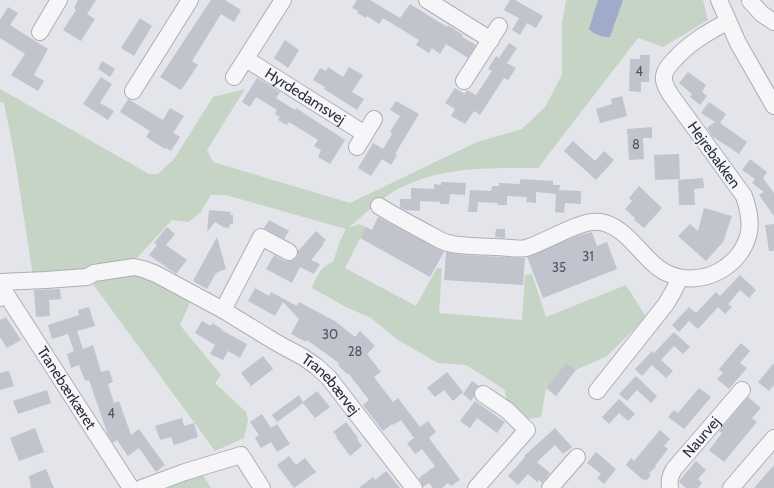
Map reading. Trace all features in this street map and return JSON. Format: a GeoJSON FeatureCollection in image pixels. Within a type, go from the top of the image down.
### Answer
{"type":"FeatureCollection","features":[{"type":"Feature","properties":{"kind":"street"},"geometry":{"type":"LineString","coordinates":[[40,32],[60,0]]}},
{"type":"Feature","properties":{"kind":"street"},"geometry":{"type":"LineString","coordinates":[[133,91],[190,0]]}},
{"type":"Feature","properties":{"kind":"street"},"geometry":{"type":"LineString","coordinates":[[234,77],[283,0]]}},
{"type":"Feature","properties":{"kind":"street"},"geometry":{"type":"LineString","coordinates":[[427,0],[491,40]]}},
{"type":"Feature","properties":{"kind":"street"},"geometry":{"type":"LineString","coordinates":[[719,0],[738,43],[771,96]]}},
{"type":"Feature","properties":{"kind":"street"},"geometry":{"type":"LineString","coordinates":[[750,1],[762,14],[774,22]]}},
{"type":"Feature","properties":{"kind":"street","name":"Hejrebakken"},"geometry":{"type":"LineString","coordinates":[[378,206],[447,243],[525,248],[577,226],[589,222],[599,222],[608,224],[619,231],[660,269],[669,274],[680,278],[693,279],[706,277],[719,272],[730,265],[739,255],[745,244],[749,232],[750,220],[748,208],[744,196],[670,94],[665,84],[664,75],[669,66],[684,49],[705,34],[728,22]]}},
{"type":"Feature","properties":{"kind":"street"},"geometry":{"type":"LineString","coordinates":[[464,81],[499,26]]}},
{"type":"Feature","properties":{"kind":"street","name":"Hyrdedamsvej"},"geometry":{"type":"LineString","coordinates":[[246,59],[361,140],[374,119]]}},
{"type":"Feature","properties":{"kind":"street"},"geometry":{"type":"LineString","coordinates":[[223,310],[261,237],[290,252]]}},
{"type":"Feature","properties":{"kind":"street","name":"Tranebærvej"},"geometry":{"type":"LineString","coordinates":[[0,282],[87,277],[94,273],[134,267],[156,274],[223,310],[316,366],[329,378],[414,488]]}},
{"type":"Feature","properties":{"kind":"street"},"geometry":{"type":"LineString","coordinates":[[597,391],[666,304],[680,278]]}},
{"type":"Feature","properties":{"kind":"street","name":"Tranebærkæret"},"geometry":{"type":"LineString","coordinates":[[0,298],[6,294],[131,488]]}},
{"type":"Feature","properties":{"kind":"street","name":"Naurvej"},"geometry":{"type":"LineString","coordinates":[[670,488],[670,476],[674,469],[742,390]]}},
{"type":"Feature","properties":{"kind":"street"},"geometry":{"type":"LineString","coordinates":[[476,488],[527,430],[507,410],[483,394]]}},
{"type":"Feature","properties":{"kind":"street"},"geometry":{"type":"LineString","coordinates":[[731,488],[774,438]]}},
{"type":"Feature","properties":{"kind":"street"},"geometry":{"type":"LineString","coordinates":[[142,488],[185,472],[242,455],[262,488]]}},
{"type":"Feature","properties":{"kind":"street"},"geometry":{"type":"LineString","coordinates":[[550,488],[577,457]]}},
{"type":"Feature","properties":{"kind":"green space"},"geometry":{"type":"Polygon","coordinates":[[[566,0],[703,0],[708,20],[663,47],[638,38],[538,168],[503,168],[450,172],[416,181],[386,196],[348,228],[359,224],[366,227],[345,268],[416,306],[437,268],[442,268],[439,313],[522,320],[525,275],[532,274],[546,317],[626,285],[646,317],[607,356],[576,370],[566,363],[546,388],[541,417],[524,420],[507,407],[505,390],[466,365],[438,363],[398,340],[371,318],[344,306],[312,288],[322,269],[333,262],[346,229],[226,195],[211,195],[200,213],[189,222],[172,220],[136,259],[120,265],[88,273],[33,276],[14,153],[4,103],[0,102],[0,89],[149,174],[158,174],[174,159],[213,97],[245,89],[207,150],[213,162],[350,203],[477,142],[522,129],[545,107],[562,75],[562,23],[566,0]]]}},
{"type":"Feature","properties":{"kind":"green space"},"geometry":{"type":"Polygon","coordinates":[[[130,271],[191,300],[180,325],[221,375],[215,383],[246,412],[248,421],[244,438],[215,451],[90,280],[130,271]]]}},
{"type":"Feature","properties":{"kind":"green space"},"geometry":{"type":"Polygon","coordinates":[[[203,475],[211,488],[167,488],[203,475]]]}},
{"type":"Feature","properties":{"kind":"water"},"geometry":{"type":"Polygon","coordinates":[[[598,0],[623,0],[610,37],[599,35],[589,29],[598,0]]]}},
{"type":"Feature","properties":{"kind":"building"},"geometry":{"type":"Polygon","coordinates":[[[78,0],[96,0],[87,14],[95,19],[81,41],[63,30],[76,10],[74,8],[78,0]]]}},
{"type":"Feature","properties":{"kind":"building"},"geometry":{"type":"Polygon","coordinates":[[[211,0],[225,0],[241,10],[234,22],[221,14],[192,61],[198,65],[181,90],[160,77],[211,0]]]}},
{"type":"Feature","properties":{"kind":"building"},"geometry":{"type":"Polygon","coordinates":[[[357,0],[370,0],[400,18],[410,4],[447,27],[448,25],[463,35],[462,37],[476,45],[468,58],[446,44],[440,54],[432,48],[429,53],[416,45],[419,40],[383,18],[379,24],[367,16],[366,18],[357,13],[358,11],[352,8],[357,0]]]}},
{"type":"Feature","properties":{"kind":"building"},"geometry":{"type":"Polygon","coordinates":[[[510,0],[515,0],[543,16],[536,28],[527,23],[520,35],[512,30],[519,18],[504,10],[510,0]]]}},
{"type":"Feature","properties":{"kind":"building"},"geometry":{"type":"Polygon","coordinates":[[[8,7],[18,13],[10,25],[48,49],[34,75],[44,81],[38,91],[11,75],[25,54],[0,38],[0,20],[8,7]]]}},
{"type":"Feature","properties":{"kind":"building"},"geometry":{"type":"Polygon","coordinates":[[[140,18],[152,26],[134,56],[121,48],[140,18]]]}},
{"type":"Feature","properties":{"kind":"building"},"geometry":{"type":"Polygon","coordinates":[[[285,40],[299,50],[288,68],[274,58],[285,40]]]}},
{"type":"Feature","properties":{"kind":"building"},"geometry":{"type":"Polygon","coordinates":[[[509,43],[517,48],[507,63],[516,68],[508,80],[504,78],[480,115],[474,111],[465,124],[451,116],[455,109],[445,103],[455,88],[465,94],[467,90],[476,95],[492,71],[488,69],[496,56],[499,58],[509,43]]]}},
{"type":"Feature","properties":{"kind":"building"},"geometry":{"type":"Polygon","coordinates":[[[640,55],[650,55],[649,82],[641,82],[641,92],[629,91],[630,59],[640,59],[640,55]]]}},
{"type":"Feature","properties":{"kind":"building"},"geometry":{"type":"Polygon","coordinates":[[[102,61],[115,69],[110,77],[98,69],[102,61]]]}},
{"type":"Feature","properties":{"kind":"building"},"geometry":{"type":"Polygon","coordinates":[[[328,67],[343,77],[349,67],[363,75],[352,92],[364,99],[357,110],[324,89],[325,87],[313,80],[320,68],[326,71],[328,67]]]}},
{"type":"Feature","properties":{"kind":"building"},"geometry":{"type":"Polygon","coordinates":[[[688,72],[706,85],[702,92],[707,96],[700,105],[690,97],[692,94],[679,83],[688,72]]]}},
{"type":"Feature","properties":{"kind":"building"},"geometry":{"type":"Polygon","coordinates":[[[101,77],[112,84],[100,103],[114,111],[108,120],[83,104],[101,77]]]}},
{"type":"Feature","properties":{"kind":"building"},"geometry":{"type":"Polygon","coordinates":[[[257,78],[280,92],[276,98],[295,110],[296,108],[345,140],[330,164],[318,157],[321,150],[314,146],[318,140],[289,122],[287,125],[278,120],[280,117],[275,114],[277,110],[256,97],[250,107],[242,102],[257,78]]]}},
{"type":"Feature","properties":{"kind":"building"},"geometry":{"type":"Polygon","coordinates":[[[622,96],[627,116],[600,123],[596,109],[612,104],[611,99],[622,96]]]}},
{"type":"Feature","properties":{"kind":"building"},"geometry":{"type":"Polygon","coordinates":[[[128,99],[163,120],[170,108],[184,116],[173,133],[180,137],[171,151],[146,137],[150,131],[120,112],[128,99]]]}},
{"type":"Feature","properties":{"kind":"building"},"geometry":{"type":"Polygon","coordinates":[[[396,101],[419,114],[395,154],[397,155],[391,165],[382,159],[371,176],[358,168],[373,143],[383,149],[392,134],[390,132],[400,116],[390,110],[396,101]]]}},
{"type":"Feature","properties":{"kind":"building"},"geometry":{"type":"Polygon","coordinates":[[[709,102],[726,114],[720,123],[747,142],[739,154],[712,136],[707,128],[715,122],[701,113],[709,102]]]}},
{"type":"Feature","properties":{"kind":"building"},"geometry":{"type":"Polygon","coordinates":[[[652,127],[652,138],[643,138],[644,159],[629,160],[627,129],[652,127]]]}},
{"type":"Feature","properties":{"kind":"building"},"geometry":{"type":"Polygon","coordinates":[[[573,141],[595,161],[604,151],[614,160],[596,180],[564,151],[573,141]]]}},
{"type":"Feature","properties":{"kind":"building"},"geometry":{"type":"Polygon","coordinates":[[[679,154],[680,179],[655,180],[654,155],[679,154]]]}},
{"type":"Feature","properties":{"kind":"building"},"geometry":{"type":"Polygon","coordinates":[[[750,159],[767,172],[763,178],[774,193],[774,216],[759,195],[764,192],[752,183],[755,179],[742,170],[750,159]]]}},
{"type":"Feature","properties":{"kind":"building"},"geometry":{"type":"Polygon","coordinates":[[[703,178],[704,188],[694,189],[695,205],[679,205],[678,180],[703,178]]]}},
{"type":"Feature","properties":{"kind":"building"},"geometry":{"type":"Polygon","coordinates":[[[520,179],[553,181],[553,185],[560,185],[559,190],[581,191],[581,204],[565,203],[564,213],[555,212],[556,194],[536,192],[536,203],[526,202],[527,197],[507,196],[507,205],[478,202],[477,212],[468,212],[470,190],[491,191],[492,186],[499,186],[499,183],[520,184],[520,179]]]}},
{"type":"Feature","properties":{"kind":"building"},"geometry":{"type":"Polygon","coordinates":[[[441,182],[466,183],[465,195],[450,194],[449,204],[420,201],[420,211],[405,210],[400,207],[400,199],[411,199],[411,188],[434,189],[434,184],[441,185],[441,182]]]}},
{"type":"Feature","properties":{"kind":"building"},"geometry":{"type":"Polygon","coordinates":[[[639,186],[662,208],[644,228],[634,220],[635,218],[625,209],[632,201],[629,198],[639,186]]]}},
{"type":"Feature","properties":{"kind":"building"},"geometry":{"type":"Polygon","coordinates":[[[704,208],[732,216],[723,242],[706,261],[678,236],[690,224],[698,231],[704,208]]]}},
{"type":"Feature","properties":{"kind":"building"},"geometry":{"type":"Polygon","coordinates":[[[209,210],[231,212],[230,215],[233,215],[233,224],[230,224],[229,228],[223,227],[215,222],[207,232],[209,210]]]}},
{"type":"Feature","properties":{"kind":"building"},"geometry":{"type":"Polygon","coordinates":[[[378,217],[444,252],[430,277],[360,238],[366,227],[372,230],[378,217]]]}},
{"type":"Feature","properties":{"kind":"building"},"geometry":{"type":"Polygon","coordinates":[[[269,220],[289,231],[284,239],[264,228],[269,220]]]}},
{"type":"Feature","properties":{"kind":"building"},"geometry":{"type":"Polygon","coordinates":[[[774,224],[774,251],[769,251],[765,225],[774,224]]]}},
{"type":"Feature","properties":{"kind":"building"},"geometry":{"type":"Polygon","coordinates":[[[167,227],[175,234],[166,245],[187,260],[176,274],[149,255],[157,245],[154,243],[167,227]]]}},
{"type":"Feature","properties":{"kind":"building"},"geometry":{"type":"Polygon","coordinates":[[[496,229],[505,229],[505,238],[495,237],[496,229]]]}},
{"type":"Feature","properties":{"kind":"building"},"geometry":{"type":"Polygon","coordinates":[[[316,231],[326,240],[311,260],[320,264],[314,274],[300,267],[292,283],[266,269],[274,255],[285,261],[294,260],[298,256],[298,251],[316,231]]]}},
{"type":"Feature","properties":{"kind":"building"},"geometry":{"type":"Polygon","coordinates":[[[592,232],[597,246],[607,242],[617,269],[543,298],[527,257],[577,236],[592,232]]]}},
{"type":"Feature","properties":{"kind":"building"},"geometry":{"type":"Polygon","coordinates":[[[217,237],[226,269],[216,273],[207,289],[193,281],[217,237]]]}},
{"type":"Feature","properties":{"kind":"building"},"geometry":{"type":"Polygon","coordinates":[[[446,252],[464,255],[525,258],[523,285],[444,280],[446,252]]]}},
{"type":"Feature","properties":{"kind":"building"},"geometry":{"type":"Polygon","coordinates":[[[740,275],[756,290],[749,298],[740,290],[728,304],[732,307],[725,314],[718,307],[698,329],[689,321],[679,332],[672,325],[689,307],[696,313],[716,292],[720,296],[740,275]]]}},
{"type":"Feature","properties":{"kind":"building"},"geometry":{"type":"Polygon","coordinates":[[[255,288],[269,296],[271,292],[297,306],[299,302],[335,321],[355,337],[360,331],[375,346],[367,354],[381,372],[374,377],[393,402],[398,398],[420,427],[428,421],[436,432],[429,438],[460,480],[451,486],[448,483],[442,488],[433,488],[429,483],[423,487],[419,478],[435,466],[422,449],[415,454],[407,443],[414,438],[401,420],[393,425],[392,424],[383,431],[363,405],[369,400],[348,373],[347,374],[338,365],[339,363],[307,340],[306,342],[291,334],[299,319],[283,302],[275,316],[248,301],[255,288]]]}},
{"type":"Feature","properties":{"kind":"building"},"geometry":{"type":"Polygon","coordinates":[[[60,289],[61,299],[49,300],[50,316],[36,317],[34,290],[60,289]]]}},
{"type":"Feature","properties":{"kind":"building"},"geometry":{"type":"Polygon","coordinates":[[[89,307],[95,326],[77,331],[83,349],[93,345],[101,372],[109,370],[113,382],[108,384],[114,403],[119,401],[131,435],[139,429],[165,465],[156,472],[139,448],[128,456],[117,440],[113,443],[108,435],[89,380],[85,381],[79,365],[71,368],[67,354],[74,351],[68,334],[52,339],[48,325],[79,315],[78,310],[89,307]]]}},
{"type":"Feature","properties":{"kind":"building"},"geometry":{"type":"Polygon","coordinates":[[[6,317],[21,340],[7,348],[0,337],[0,320],[6,317]]]}},
{"type":"Feature","properties":{"kind":"building"},"geometry":{"type":"Polygon","coordinates":[[[202,321],[211,326],[212,323],[222,329],[221,330],[247,344],[240,358],[228,351],[223,360],[210,354],[215,345],[195,333],[202,321]]]}},
{"type":"Feature","properties":{"kind":"building"},"geometry":{"type":"Polygon","coordinates":[[[674,332],[690,347],[683,354],[674,346],[661,360],[673,371],[666,378],[652,365],[642,376],[635,369],[652,351],[654,353],[674,332]]]}},
{"type":"Feature","properties":{"kind":"building"},"geometry":{"type":"Polygon","coordinates":[[[741,343],[750,351],[740,363],[747,368],[729,389],[717,379],[723,373],[719,369],[741,343]]]}},
{"type":"Feature","properties":{"kind":"building"},"geometry":{"type":"Polygon","coordinates":[[[263,356],[273,369],[251,386],[241,373],[263,356]]]}},
{"type":"Feature","properties":{"kind":"building"},"geometry":{"type":"Polygon","coordinates":[[[566,363],[576,370],[556,396],[546,388],[566,363]]]}},
{"type":"Feature","properties":{"kind":"building"},"geometry":{"type":"Polygon","coordinates":[[[774,363],[774,385],[769,391],[758,382],[774,363]]]}},
{"type":"Feature","properties":{"kind":"building"},"geometry":{"type":"Polygon","coordinates":[[[9,371],[14,386],[0,390],[0,373],[9,371]]]}},
{"type":"Feature","properties":{"kind":"building"},"geometry":{"type":"Polygon","coordinates":[[[447,372],[463,392],[453,401],[444,390],[435,397],[427,388],[447,372]]]}},
{"type":"Feature","properties":{"kind":"building"},"geometry":{"type":"Polygon","coordinates":[[[636,376],[657,396],[651,403],[637,390],[627,401],[619,394],[636,376]]]}},
{"type":"Feature","properties":{"kind":"building"},"geometry":{"type":"Polygon","coordinates":[[[472,381],[479,386],[475,389],[474,397],[471,401],[463,394],[472,381]]]}},
{"type":"Feature","properties":{"kind":"building"},"geometry":{"type":"Polygon","coordinates":[[[699,388],[711,397],[684,429],[668,417],[674,410],[678,413],[699,388]]]}},
{"type":"Feature","properties":{"kind":"building"},"geometry":{"type":"Polygon","coordinates":[[[47,390],[51,403],[18,414],[13,401],[47,390]]]}},
{"type":"Feature","properties":{"kind":"building"},"geometry":{"type":"Polygon","coordinates":[[[317,391],[330,407],[315,418],[303,403],[277,422],[272,415],[299,395],[303,402],[317,391]]]}},
{"type":"Feature","properties":{"kind":"building"},"geometry":{"type":"Polygon","coordinates":[[[748,397],[761,408],[752,418],[757,422],[724,462],[709,450],[722,433],[719,431],[748,397]]]}},
{"type":"Feature","properties":{"kind":"building"},"geometry":{"type":"Polygon","coordinates":[[[619,399],[635,414],[628,421],[619,413],[609,424],[602,417],[619,399]]]}},
{"type":"Feature","properties":{"kind":"building"},"geometry":{"type":"Polygon","coordinates":[[[475,401],[505,422],[497,433],[477,418],[470,428],[460,421],[475,401]]]}},
{"type":"Feature","properties":{"kind":"building"},"geometry":{"type":"Polygon","coordinates":[[[262,414],[271,428],[277,424],[290,444],[277,452],[271,442],[261,448],[255,438],[259,435],[250,422],[262,414]]]}},
{"type":"Feature","properties":{"kind":"building"},"geometry":{"type":"Polygon","coordinates":[[[182,418],[184,426],[194,423],[198,437],[174,445],[171,437],[160,440],[155,426],[182,418]]]}},
{"type":"Feature","properties":{"kind":"building"},"geometry":{"type":"Polygon","coordinates":[[[346,422],[362,446],[350,456],[333,432],[346,422]]]}},
{"type":"Feature","properties":{"kind":"building"},"geometry":{"type":"Polygon","coordinates":[[[35,428],[44,452],[19,461],[10,438],[35,428]]]}},
{"type":"Feature","properties":{"kind":"building"},"geometry":{"type":"Polygon","coordinates":[[[555,428],[572,447],[563,454],[555,445],[537,462],[550,473],[542,483],[539,480],[537,482],[528,474],[518,485],[508,476],[525,457],[524,456],[555,428]]]}},
{"type":"Feature","properties":{"kind":"building"},"geometry":{"type":"Polygon","coordinates":[[[660,430],[670,439],[664,446],[668,449],[655,466],[656,467],[649,473],[651,475],[646,481],[626,465],[631,458],[634,461],[660,430]]]}},
{"type":"Feature","properties":{"kind":"building"},"geometry":{"type":"Polygon","coordinates":[[[596,452],[616,469],[604,484],[597,478],[601,474],[587,463],[596,452]]]}},
{"type":"Feature","properties":{"kind":"building"},"geometry":{"type":"Polygon","coordinates":[[[289,456],[296,465],[305,458],[316,472],[294,488],[277,465],[289,456]]]}},
{"type":"Feature","properties":{"kind":"building"},"geometry":{"type":"Polygon","coordinates":[[[696,461],[706,470],[698,479],[702,483],[698,488],[686,488],[679,482],[696,461]]]}},
{"type":"Feature","properties":{"kind":"building"},"geometry":{"type":"Polygon","coordinates":[[[774,465],[774,488],[754,488],[774,465]]]}},
{"type":"Feature","properties":{"kind":"building"},"geometry":{"type":"Polygon","coordinates":[[[46,469],[54,488],[31,488],[29,476],[46,469]]]}},
{"type":"Feature","properties":{"kind":"building"},"geometry":{"type":"Polygon","coordinates":[[[386,471],[400,488],[359,488],[373,477],[375,480],[386,471]]]}}]}
